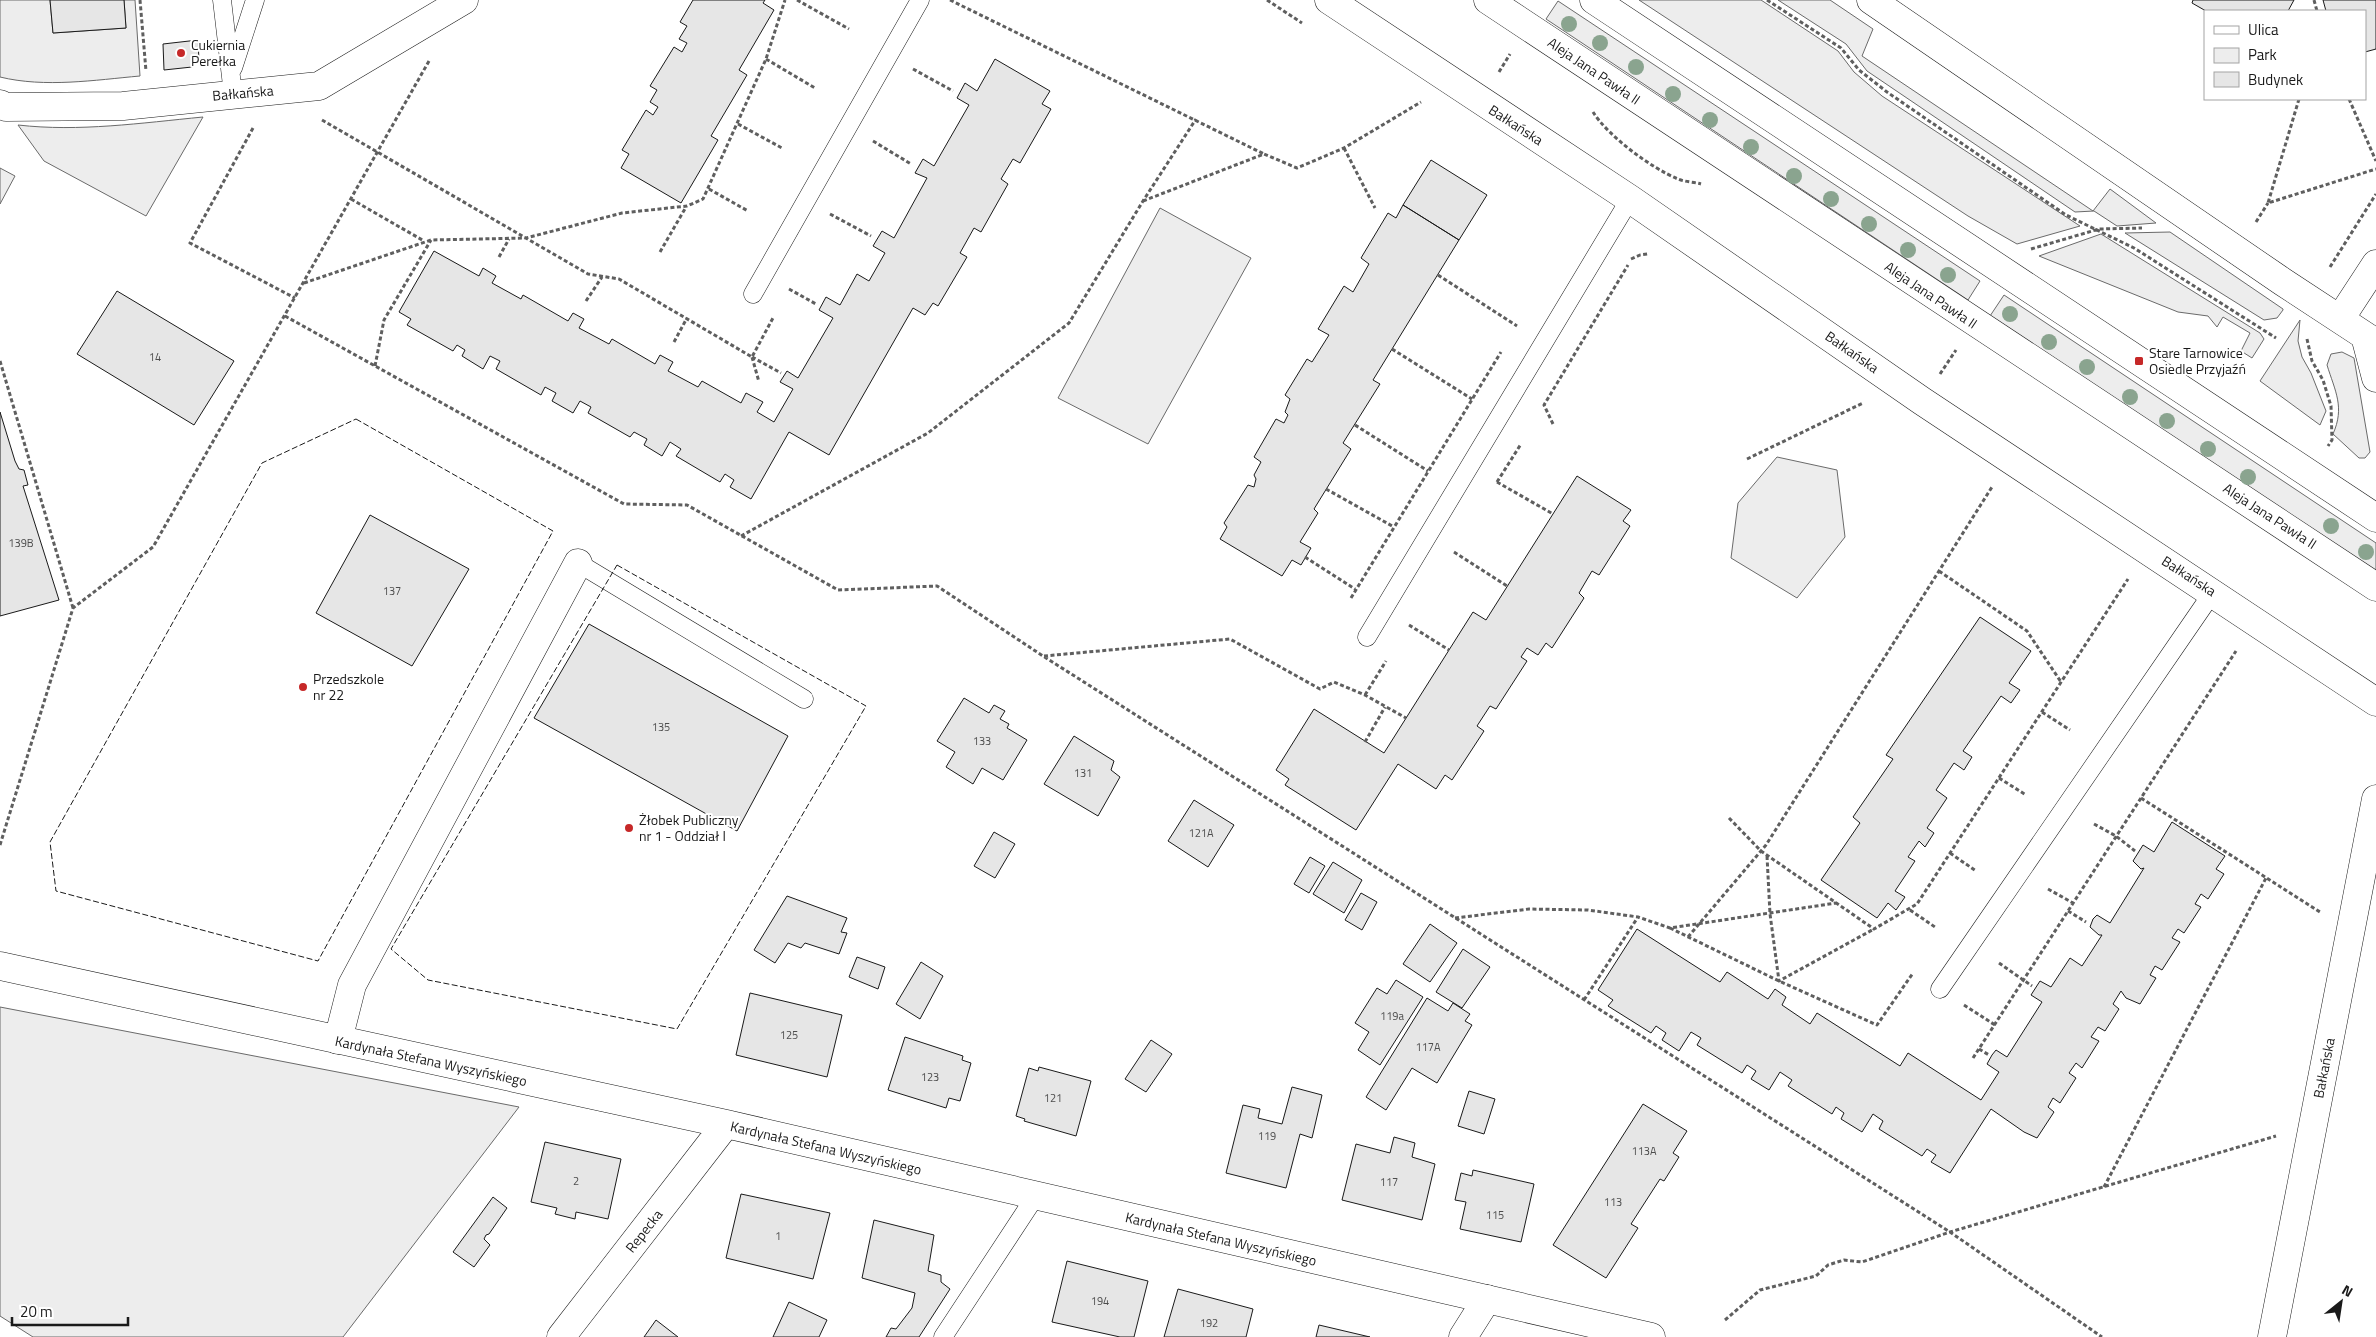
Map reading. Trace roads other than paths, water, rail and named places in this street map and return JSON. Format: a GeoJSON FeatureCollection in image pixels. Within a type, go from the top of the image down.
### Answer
{"type":"FeatureCollection","features":[{"type":"Feature","properties":{"kind":"street","name":"Bałkańska"},"geometry":{"type":"LineString","coordinates":[[0,104],[6,107],[123,106],[232,84],[319,86],[464,0]]}},
{"type":"Feature","properties":{"kind":"street","name":"Bałkańska"},"geometry":{"type":"LineString","coordinates":[[1329,0],[1630,199],[1922,401],[2213,592],[2376,702]]}},
{"type":"Feature","properties":{"kind":"street","name":"Aleja Jana Pawła II"},"geometry":{"type":"LineString","coordinates":[[1488,0],[2376,587]]}},
{"type":"Feature","properties":{"kind":"street"},"geometry":{"type":"LineString","coordinates":[[1594,0],[2376,518]]}},
{"type":"Feature","properties":{"kind":"street"},"geometry":{"type":"LineString","coordinates":[[1871,0],[2370,340],[2376,378]]}},
{"type":"Feature","properties":{"kind":"street"},"geometry":{"type":"LineString","coordinates":[[2324,309],[2376,264]]}},
{"type":"Feature","properties":{"kind":"street"},"geometry":{"type":"LineString","coordinates":[[338,1040],[352,985],[578,563]]}},
{"type":"Feature","properties":{"kind":"street","name":"Bałkańska"},"geometry":{"type":"LineString","coordinates":[[2272,1337],[2376,799]]}},
{"type":"Feature","properties":{"kind":"street","name":"Kardynała Stefana Wyszyńskiego"},"geometry":{"type":"LineString","coordinates":[[0,966],[726,1124],[1035,1197],[1651,1337]]}},
{"type":"Feature","properties":{"kind":"street","name":"Repecka"},"geometry":{"type":"LineString","coordinates":[[561,1337],[726,1124]]}},
{"type":"Feature","properties":{"kind":"street"},"geometry":{"type":"LineString","coordinates":[[1463,1337],[1487,1300]]}},
{"type":"Feature","properties":{"kind":"lane"},"geometry":{"type":"LineString","coordinates":[[222,0],[232,84]]}},
{"type":"Feature","properties":{"kind":"lane"},"geometry":{"type":"LineString","coordinates":[[232,84],[255,0]]}},
{"type":"Feature","properties":{"kind":"lane"},"geometry":{"type":"LineString","coordinates":[[753,294],[920,0]]}},
{"type":"Feature","properties":{"kind":"lane"},"geometry":{"type":"LineString","coordinates":[[1367,637],[1630,199]]}},
{"type":"Feature","properties":{"kind":"lane"},"geometry":{"type":"LineString","coordinates":[[578,563],[804,699]]}},
{"type":"Feature","properties":{"kind":"lane"},"geometry":{"type":"LineString","coordinates":[[1940,989],[2213,592]]}},
{"type":"Feature","properties":{"kind":"lane"},"geometry":{"type":"LineString","coordinates":[[943,1337],[1035,1197]]}},
{"type":"Feature","properties":{"kind":"place","name":"Cukiernia Perełka"},"geometry":{"type":"Point","coordinates":[181,53]}},
{"type":"Feature","properties":{"kind":"place","name":"Stare Tarnowice Osiedle Przyjaźń"},"geometry":{"type":"Point","coordinates":[2139,361]}},
{"type":"Feature","properties":{"kind":"place","name":"Przedszkole nr 22"},"geometry":{"type":"Point","coordinates":[303,687]}},
{"type":"Feature","properties":{"kind":"place","name":"Żłobek Publiczny nr 1 - Oddział I"},"geometry":{"type":"Point","coordinates":[629,828]}}]}
